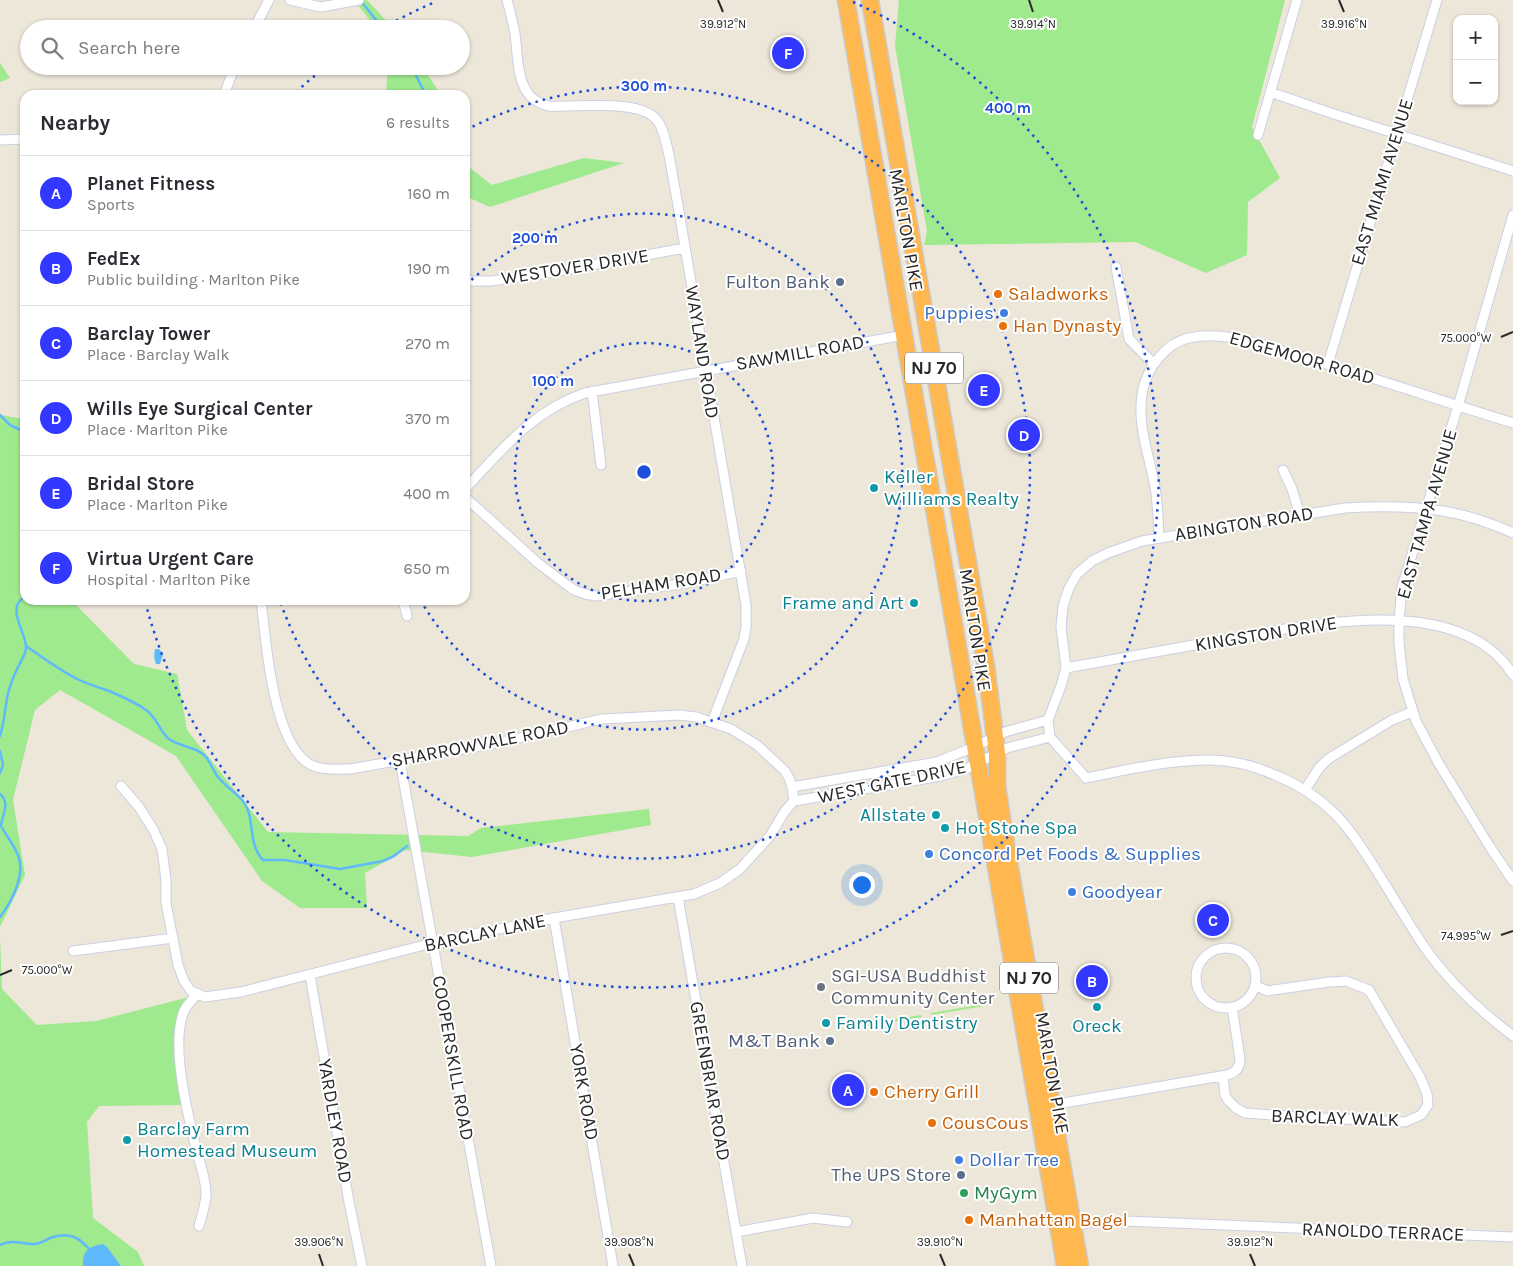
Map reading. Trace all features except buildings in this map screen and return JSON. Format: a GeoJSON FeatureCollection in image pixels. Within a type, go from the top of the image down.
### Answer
{"type":"FeatureCollection","features":[{"type":"Feature","properties":{"kind":"highway","name":"MARLTON PIKE"},"geometry":{"type":"LineString","coordinates":[[846,0],[904,335],[986,750],[1067,1262]]}},
{"type":"Feature","properties":{"kind":"highway","name":"MARLTON PIKE"},"geometry":{"type":"LineString","coordinates":[[870,0],[986,666],[986,750],[997,786],[1080,1266]]}},
{"type":"Feature","properties":{"kind":"street"},"geometry":{"type":"LineString","coordinates":[[259,20],[269,0]]}},
{"type":"Feature","properties":{"kind":"street"},"geometry":{"type":"LineString","coordinates":[[290,0],[321,7],[358,0]]}},
{"type":"Feature","properties":{"kind":"street","name":"WAYLAND ROAD"},"geometry":{"type":"LineString","coordinates":[[507,0],[515,34],[518,66],[530,97],[548,106],[626,106],[641,109],[652,114],[659,121],[664,134],[746,605],[744,639],[712,722]]}},
{"type":"Feature","properties":{"kind":"street"},"geometry":{"type":"LineString","coordinates":[[1258,135],[1297,0]]}},
{"type":"Feature","properties":{"kind":"street","name":"EAST MIAMI AVENUE"},"geometry":{"type":"LineString","coordinates":[[1328,364],[1437,0]]}},
{"type":"Feature","properties":{"kind":"street"},"geometry":{"type":"LineString","coordinates":[[226,90],[232,75]]}},
{"type":"Feature","properties":{"kind":"street"},"geometry":{"type":"LineString","coordinates":[[1270,92],[1513,171]]}},
{"type":"Feature","properties":{"kind":"street"},"geometry":{"type":"LineString","coordinates":[[0,140],[20,139]]}},
{"type":"Feature","properties":{"kind":"street","name":"EAST TAMPA AVENUE"},"geometry":{"type":"LineString","coordinates":[[1513,215],[1458,406],[1402,587],[1398,621],[1403,679],[1412,712],[1435,758],[1513,881]]}},
{"type":"Feature","properties":{"kind":"street","name":"WESTOVER DRIVE"},"geometry":{"type":"LineString","coordinates":[[470,281],[537,275],[685,248]]}},
{"type":"Feature","properties":{"kind":"street"},"geometry":{"type":"LineString","coordinates":[[1116,267],[1129,339],[1154,364]]}},
{"type":"Feature","properties":{"kind":"street","name":"SAWMILL ROAD"},"geometry":{"type":"LineString","coordinates":[[470,485],[519,432],[553,406],[568,398],[592,391],[904,335]]}},
{"type":"Feature","properties":{"kind":"street","name":"EDGEMOOR ROAD"},"geometry":{"type":"LineString","coordinates":[[1159,538],[1155,484],[1144,440],[1140,407],[1143,387],[1154,364],[1159,357],[1174,345],[1187,338],[1220,335],[1237,339],[1328,364],[1513,423]]}},
{"type":"Feature","properties":{"kind":"street"},"geometry":{"type":"LineString","coordinates":[[592,391],[601,465]]}},
{"type":"Feature","properties":{"kind":"street"},"geometry":{"type":"LineString","coordinates":[[1283,470],[1292,489],[1300,515]]}},
{"type":"Feature","properties":{"kind":"street","name":"PELHAM ROAD"},"geometry":{"type":"LineString","coordinates":[[470,502],[538,563],[574,590],[585,594],[597,596],[678,585],[741,570]]}},
{"type":"Feature","properties":{"kind":"street","name":"ABINGTON ROAD"},"geometry":{"type":"LineString","coordinates":[[1066,668],[1061,628],[1063,606],[1069,588],[1077,574],[1092,561],[1142,541],[1300,515],[1370,506],[1444,511],[1491,524],[1513,533]]}},
{"type":"Feature","properties":{"kind":"street","name":"SHARROWVALE ROAD"},"geometry":{"type":"LineString","coordinates":[[262,605],[272,684],[280,717],[295,748],[305,761],[314,766],[325,769],[350,769],[498,743],[602,718],[680,715],[712,722],[731,730],[757,745],[785,771],[790,778],[793,794]]}},
{"type":"Feature","properties":{"kind":"street"},"geometry":{"type":"LineString","coordinates":[[404,605],[407,616]]}},
{"type":"Feature","properties":{"kind":"street","name":"KINGSTON DRIVE"},"geometry":{"type":"LineString","coordinates":[[1066,668],[1315,624],[1369,620],[1425,624],[1463,633],[1480,641],[1495,652],[1513,675]]}},
{"type":"Feature","properties":{"kind":"street"},"geometry":{"type":"LineString","coordinates":[[986,750],[1008,748],[1049,728],[1066,668]]}},
{"type":"Feature","properties":{"kind":"street"},"geometry":{"type":"LineString","coordinates":[[1305,790],[1328,758],[1392,720],[1412,712]]}},
{"type":"Feature","properties":{"kind":"street"},"geometry":{"type":"LineString","coordinates":[[986,750],[1004,732],[1049,728]]}},
{"type":"Feature","properties":{"kind":"street"},"geometry":{"type":"LineString","coordinates":[[1049,728],[1086,778],[1165,763],[1211,760],[1253,767],[1288,780],[1305,790],[1325,805],[1344,824],[1365,853],[1426,948],[1453,983],[1488,1016],[1513,1036]]}},
{"type":"Feature","properties":{"kind":"street","name":"WEST GATE DRIVE"},"geometry":{"type":"LineString","coordinates":[[793,794],[941,776],[966,769],[986,750]]}},
{"type":"Feature","properties":{"kind":"street","name":"WEST GATE DRIVE"},"geometry":{"type":"LineString","coordinates":[[793,794],[986,750]]}},
{"type":"Feature","properties":{"kind":"street","name":"COOPERSKILL ROAD"},"geometry":{"type":"LineString","coordinates":[[400,761],[491,1266]]}},
{"type":"Feature","properties":{"kind":"street"},"geometry":{"type":"LineString","coordinates":[[121,786],[139,807],[153,829],[162,849],[166,880],[166,904],[178,965],[184,981],[191,991],[197,994],[186,1008],[180,1024],[179,1058],[188,1117],[203,1175],[206,1195],[199,1226]]}},
{"type":"Feature","properties":{"kind":"street","name":"BARCLAY LANE"},"geometry":{"type":"LineString","coordinates":[[197,994],[205,997],[225,995],[432,943],[554,918],[694,894],[720,883],[740,869],[770,836],[793,794]]}},
{"type":"Feature","properties":{"kind":"street","name":"GREENBRIAR ROAD"},"geometry":{"type":"LineString","coordinates":[[678,897],[742,1266]]}},
{"type":"Feature","properties":{"kind":"street","name":"YORK ROAD"},"geometry":{"type":"LineString","coordinates":[[554,918],[613,1266]]}},
{"type":"Feature","properties":{"kind":"street"},"geometry":{"type":"LineString","coordinates":[[73,951],[173,938]]}},
{"type":"Feature","properties":{"kind":"street"},"geometry":{"type":"LineString","coordinates":[[1223,949],[1235,950],[1248,958],[1256,977],[1253,990],[1246,1000],[1232,1007],[1224,1008],[1214,1005],[1205,999],[1198,990],[1196,974],[1200,963],[1212,952],[1223,949]]}},
{"type":"Feature","properties":{"kind":"street","name":"YARDLEY ROAD"},"geometry":{"type":"LineString","coordinates":[[310,975],[349,1202],[362,1266]]}},
{"type":"Feature","properties":{"kind":"street","name":"BARCLAY WALK"},"geometry":{"type":"LineString","coordinates":[[1223,1076],[1228,1100],[1245,1113],[1302,1118],[1405,1122],[1421,1115],[1428,1105],[1427,1094],[1420,1077],[1369,990],[1346,981],[1267,991],[1255,985]]}},
{"type":"Feature","properties":{"kind":"street"},"geometry":{"type":"LineString","coordinates":[[1052,1105],[1233,1073],[1238,1068],[1240,1062],[1232,1007]]}},
{"type":"Feature","properties":{"kind":"street"},"geometry":{"type":"LineString","coordinates":[[736,1232],[813,1218],[847,1222]]}},
{"type":"Feature","properties":{"kind":"street","name":"RANOLDO TERRACE"},"geometry":{"type":"LineString","coordinates":[[1073,1227],[1091,1222],[1126,1221],[1513,1237]]}},
{"type":"Feature","properties":{"kind":"green space"},"geometry":{"type":"Polygon","coordinates":[[[354,0],[367,0],[386,20],[370,20],[354,0]]]}},
{"type":"Feature","properties":{"kind":"green space"},"geometry":{"type":"Polygon","coordinates":[[[899,0],[1285,0],[1252,127],[1280,178],[1248,202],[1247,255],[1206,273],[1135,242],[924,245],[927,231],[895,46],[899,0]]]}},
{"type":"Feature","properties":{"kind":"green space"},"geometry":{"type":"Polygon","coordinates":[[[0,63],[10,78],[0,82],[0,63]]]}},
{"type":"Feature","properties":{"kind":"green space"},"geometry":{"type":"Polygon","coordinates":[[[387,75],[428,75],[438,90],[386,90],[387,75]]]}},
{"type":"Feature","properties":{"kind":"green space"},"geometry":{"type":"Polygon","coordinates":[[[584,158],[624,163],[490,207],[470,198],[470,168],[492,185],[584,158]]]}},
{"type":"Feature","properties":{"kind":"green space"},"geometry":{"type":"Polygon","coordinates":[[[0,415],[20,418],[20,605],[77,605],[134,664],[177,674],[187,730],[268,832],[468,836],[481,828],[649,809],[651,825],[472,857],[405,850],[365,873],[367,908],[300,908],[262,881],[176,756],[60,690],[35,710],[13,800],[25,875],[0,927],[0,415]]]}},
{"type":"Feature","properties":{"kind":"green space"},"geometry":{"type":"Polygon","coordinates":[[[0,938],[2,989],[37,1025],[96,1021],[197,995],[180,1032],[185,1105],[99,1106],[87,1122],[93,1218],[138,1252],[144,1266],[0,1266],[0,938]]]}},
{"type":"Feature","properties":{"kind":"green space"},"geometry":{"type":"Polygon","coordinates":[[[990,1003],[990,1005],[931,1015],[931,1013],[990,1003]]]}},
{"type":"Feature","properties":{"kind":"green space"},"geometry":{"type":"Polygon","coordinates":[[[921,1015],[922,1017],[868,1026],[868,1024],[921,1015]]]}},
{"type":"Feature","properties":{"kind":"water"},"geometry":{"type":"Polygon","coordinates":[[[155,649],[159,649],[163,654],[160,664],[156,664],[154,657],[155,649]]]}},
{"type":"Feature","properties":{"kind":"water"},"geometry":{"type":"Polygon","coordinates":[[[103,1244],[121,1266],[83,1266],[87,1250],[103,1244]]]}},
{"type":"Feature","properties":{"kind":"waterway"},"geometry":{"type":"LineString","coordinates":[[361,1],[376,20]]}},
{"type":"Feature","properties":{"kind":"waterway"},"geometry":{"type":"LineString","coordinates":[[416,75],[423,90]]}},
{"type":"Feature","properties":{"kind":"waterway"},"geometry":{"type":"LineString","coordinates":[[0,415],[10,425],[20,430]]}},
{"type":"Feature","properties":{"kind":"waterway"},"geometry":{"type":"LineString","coordinates":[[0,736],[9,690],[26,650],[17,613],[20,600]]}},
{"type":"Feature","properties":{"kind":"waterway"},"geometry":{"type":"LineString","coordinates":[[26,646],[57,668],[77,679],[137,704],[150,713],[169,739],[203,754],[222,782],[244,802],[250,820],[254,844],[263,860],[285,860],[340,869],[383,861],[394,856],[407,846]]}},
{"type":"Feature","properties":{"kind":"waterway"},"geometry":{"type":"LineString","coordinates":[[0,751],[3,765],[0,773]]}},
{"type":"Feature","properties":{"kind":"waterway"},"geometry":{"type":"LineString","coordinates":[[0,794],[5,802],[1,826],[14,846],[20,861],[17,886],[0,917]]}},
{"type":"Feature","properties":{"kind":"waterway"},"geometry":{"type":"LineString","coordinates":[[0,1245],[13,1242],[37,1244],[53,1237],[69,1235],[78,1239],[90,1250]]}},
{"type":"Feature","properties":{"kind":"place","name":"Virtua Urgent Care"},"geometry":{"type":"Point","coordinates":[788,53]}},
{"type":"Feature","properties":{"kind":"place","name":"Fulton Bank"},"geometry":{"type":"Point","coordinates":[840,282]}},
{"type":"Feature","properties":{"kind":"place","name":"Saladworks"},"geometry":{"type":"Point","coordinates":[998,294]}},
{"type":"Feature","properties":{"kind":"place","name":"Puppies"},"geometry":{"type":"Point","coordinates":[1004,313]}},
{"type":"Feature","properties":{"kind":"place","name":"Han Dynasty"},"geometry":{"type":"Point","coordinates":[1003,326]}},
{"type":"Feature","properties":{"kind":"place","name":"Bridal Store"},"geometry":{"type":"Point","coordinates":[984,390]}},
{"type":"Feature","properties":{"kind":"place","name":"Wills Eye Surgical Center"},"geometry":{"type":"Point","coordinates":[1024,435]}},
{"type":"Feature","properties":{"kind":"place","name":"Keller Williams Realty"},"geometry":{"type":"Point","coordinates":[874,488]}},
{"type":"Feature","properties":{"kind":"place","name":"Frame and Art"},"geometry":{"type":"Point","coordinates":[914,603]}},
{"type":"Feature","properties":{"kind":"place","name":"Allstate"},"geometry":{"type":"Point","coordinates":[936,815]}},
{"type":"Feature","properties":{"kind":"place","name":"Hot Stone Spa"},"geometry":{"type":"Point","coordinates":[945,828]}},
{"type":"Feature","properties":{"kind":"place","name":"Concord Pet Foods & Supplies"},"geometry":{"type":"Point","coordinates":[929,854]}},
{"type":"Feature","properties":{"kind":"place","name":"Goodyear"},"geometry":{"type":"Point","coordinates":[1072,892]}},
{"type":"Feature","properties":{"kind":"place","name":"Barclay Tower"},"geometry":{"type":"Point","coordinates":[1213,920]}},
{"type":"Feature","properties":{"kind":"place","name":"FedEx"},"geometry":{"type":"Point","coordinates":[1092,981]}},
{"type":"Feature","properties":{"kind":"place","name":"SGI-USA Buddhist Community Center"},"geometry":{"type":"Point","coordinates":[821,987]}},
{"type":"Feature","properties":{"kind":"place","name":"Oreck"},"geometry":{"type":"Point","coordinates":[1097,1007]}},
{"type":"Feature","properties":{"kind":"place","name":"Family Dentistry"},"geometry":{"type":"Point","coordinates":[826,1023]}},
{"type":"Feature","properties":{"kind":"place","name":"M&T Bank"},"geometry":{"type":"Point","coordinates":[830,1041]}},
{"type":"Feature","properties":{"kind":"place","name":"Planet Fitness"},"geometry":{"type":"Point","coordinates":[848,1090]}},
{"type":"Feature","properties":{"kind":"place","name":"Cherry Grill"},"geometry":{"type":"Point","coordinates":[874,1092]}},
{"type":"Feature","properties":{"kind":"place","name":"CousCous"},"geometry":{"type":"Point","coordinates":[932,1123]}},
{"type":"Feature","properties":{"kind":"place","name":"Barclay Farm Homestead Museum"},"geometry":{"type":"Point","coordinates":[127,1140]}},
{"type":"Feature","properties":{"kind":"place","name":"Dollar Tree"},"geometry":{"type":"Point","coordinates":[959,1160]}},
{"type":"Feature","properties":{"kind":"place","name":"The UPS Store"},"geometry":{"type":"Point","coordinates":[961,1175]}},
{"type":"Feature","properties":{"kind":"place","name":"MyGym"},"geometry":{"type":"Point","coordinates":[964,1193]}},
{"type":"Feature","properties":{"kind":"place","name":"Manhattan Bagel"},"geometry":{"type":"Point","coordinates":[969,1220]}}]}
